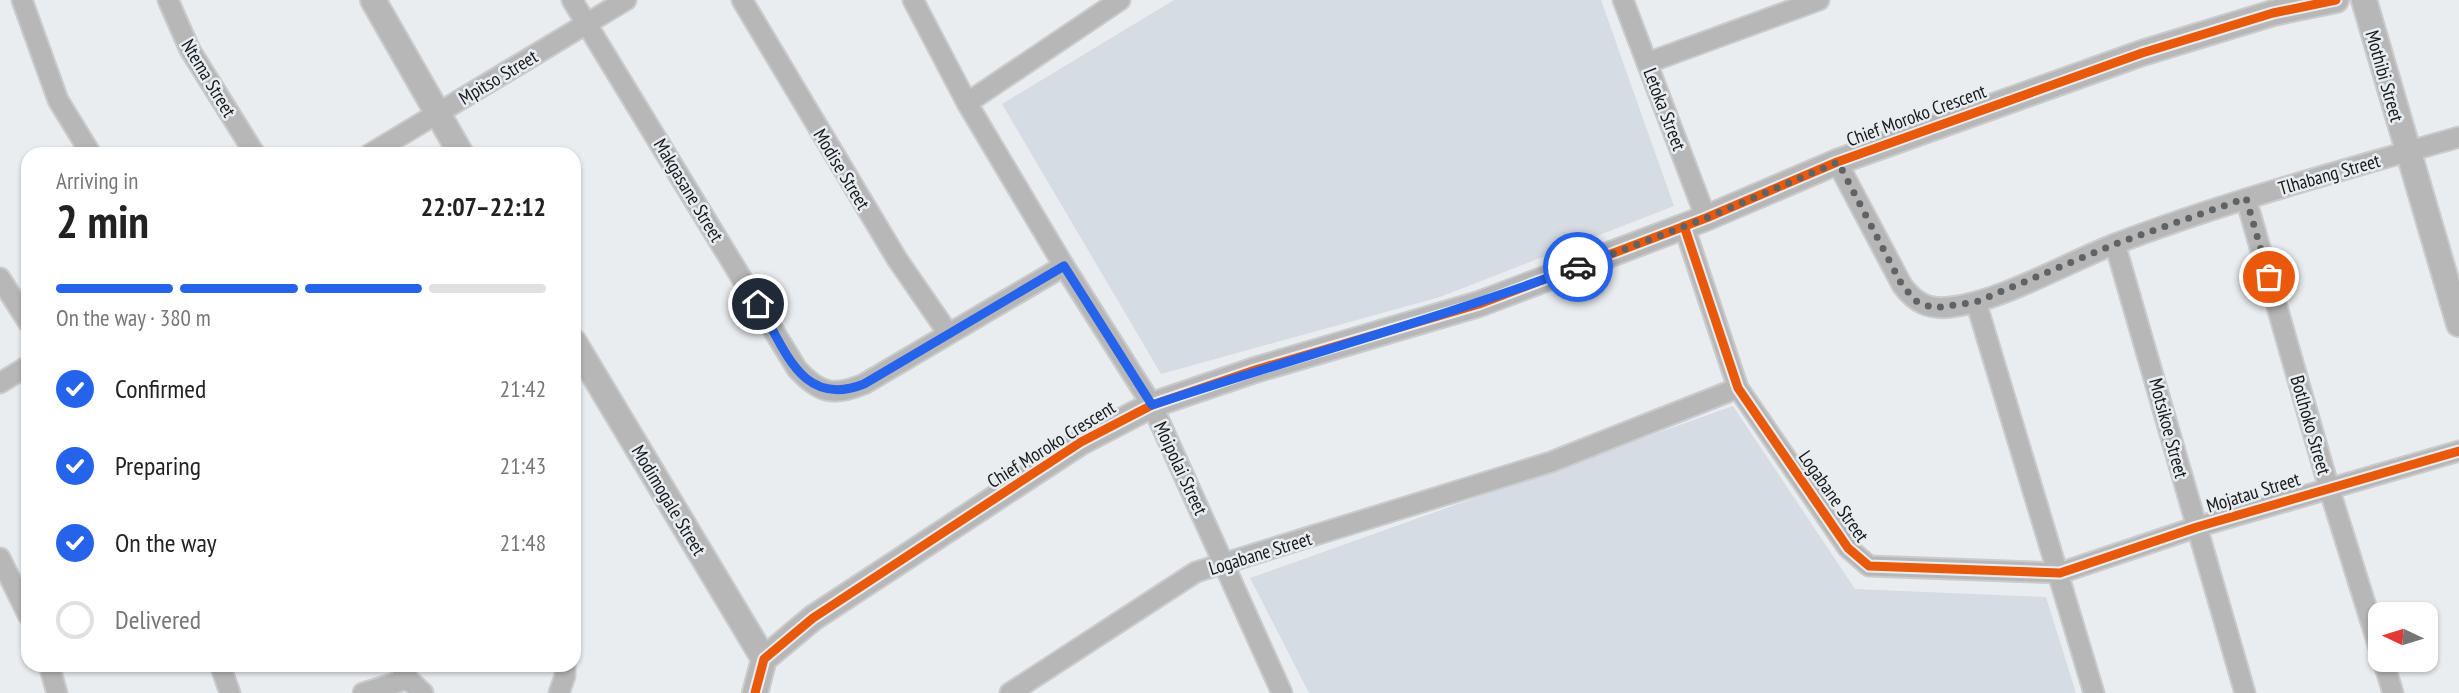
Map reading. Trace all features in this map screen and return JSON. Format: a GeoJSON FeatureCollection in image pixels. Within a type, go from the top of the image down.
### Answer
{"type":"FeatureCollection","features":[{"type":"Feature","properties":{"kind":"street"},"geometry":{"type":"LineString","coordinates":[[22,0],[58,100],[87,147]]}},
{"type":"Feature","properties":{"kind":"street","name":"Ntema Street"},"geometry":{"type":"LineString","coordinates":[[168,0],[190,50],[251,147]]}},
{"type":"Feature","properties":{"kind":"street"},"geometry":{"type":"LineString","coordinates":[[373,0],[457,147]]}},
{"type":"Feature","properties":{"kind":"street","name":"Makgasane Street"},"geometry":{"type":"LineString","coordinates":[[572,0],[797,369],[811,385],[836,392],[851,389],[1064,266]]}},
{"type":"Feature","properties":{"kind":"street","name":"Mpitso Street"},"geometry":{"type":"LineString","coordinates":[[382,147],[626,0]]}},
{"type":"Feature","properties":{"kind":"street","name":"Modise Street"},"geometry":{"type":"LineString","coordinates":[[741,0],[897,260],[948,333]]}},
{"type":"Feature","properties":{"kind":"street","name":"Moipolai Street"},"geometry":{"type":"LineString","coordinates":[[912,0],[967,103],[1064,266],[1152,405],[1225,565],[1276,691]]}},
{"type":"Feature","properties":{"kind":"street"},"geometry":{"type":"LineString","coordinates":[[967,103],[1120,0]]}},
{"type":"Feature","properties":{"kind":"street","name":"Letoka Street"},"geometry":{"type":"LineString","coordinates":[[1623,0],[1647,63],[1695,222],[1738,388]]}},
{"type":"Feature","properties":{"kind":"street"},"geometry":{"type":"LineString","coordinates":[[1647,63],[1819,0]]}},
{"type":"Feature","properties":{"kind":"street","name":"Chief Moroko Crescent"},"geometry":{"type":"LineString","coordinates":[[764,659],[813,618],[1081,442],[1152,405],[1255,370],[1479,304],[1695,222],[1838,162],[2142,53],[2273,13],[2336,0]]}},
{"type":"Feature","properties":{"kind":"street","name":"Mothibi Street"},"geometry":{"type":"LineString","coordinates":[[2364,0],[2406,152]]}},
{"type":"Feature","properties":{"kind":"street","name":"Tlhabang Street"},"geometry":{"type":"LineString","coordinates":[[1838,162],[1910,295],[1933,308],[1976,302],[2115,244],[2246,198],[2459,137]]}},
{"type":"Feature","properties":{"kind":"street"},"geometry":{"type":"LineString","coordinates":[[2406,152],[2459,324]]}},
{"type":"Feature","properties":{"kind":"street","name":"Botlhoko Street"},"geometry":{"type":"LineString","coordinates":[[2246,198],[2329,488],[2368,613]]}},
{"type":"Feature","properties":{"kind":"street","name":"Motsikoe Street"},"geometry":{"type":"LineString","coordinates":[[2115,244],[2245,693]]}},
{"type":"Feature","properties":{"kind":"street"},"geometry":{"type":"LineString","coordinates":[[0,278],[21,311]]}},
{"type":"Feature","properties":{"kind":"street"},"geometry":{"type":"LineString","coordinates":[[1976,302],[2060,573],[2094,693]]}},
{"type":"Feature","properties":{"kind":"street","name":"Modimogale Street"},"geometry":{"type":"LineString","coordinates":[[581,354],[764,659]]}},
{"type":"Feature","properties":{"kind":"street"},"geometry":{"type":"LineString","coordinates":[[0,383],[21,370]]}},
{"type":"Feature","properties":{"kind":"street","name":"Logabane Street"},"geometry":{"type":"LineString","coordinates":[[1010,693],[1196,572],[1551,462],[1738,388],[1848,548],[1864,564],[1914,569],[2060,573]]}},
{"type":"Feature","properties":{"kind":"street","name":"Mojatau Street"},"geometry":{"type":"LineString","coordinates":[[2060,573],[2197,527],[2459,451]]}},
{"type":"Feature","properties":{"kind":"street"},"geometry":{"type":"LineString","coordinates":[[0,558],[21,601]]}},
{"type":"Feature","properties":{"kind":"street"},"geometry":{"type":"LineString","coordinates":[[755,693],[764,659]]}},
{"type":"Feature","properties":{"kind":"street"},"geometry":{"type":"LineString","coordinates":[[51,672],[57,693]]}},
{"type":"Feature","properties":{"kind":"street"},"geometry":{"type":"LineString","coordinates":[[222,672],[230,693]]}},
{"type":"Feature","properties":{"kind":"street"},"geometry":{"type":"LineString","coordinates":[[363,693],[404,672],[424,693]]}},
{"type":"Feature","properties":{"kind":"street"},"geometry":{"type":"LineString","coordinates":[[559,693],[565,672]]}},
{"type":"Feature","properties":{"kind":"street"},"geometry":{"type":"LineString","coordinates":[[2387,672],[2393,693]]}},
{"type":"Feature","properties":{"kind":"shaded area"},"geometry":{"type":"Polygon","coordinates":[[[1174,0],[1601,0],[1674,206],[1440,297],[1161,374],[1002,104],[1174,0]]]}},
{"type":"Feature","properties":{"kind":"shaded area"},"geometry":{"type":"Polygon","coordinates":[[[1733,406],[1855,589],[2046,597],[2076,693],[1309,693],[1250,578],[1733,406]]]}},
{"type":"Feature","properties":{"kind":"cycle path"},"geometry":{"type":"LineString","coordinates":[[755,693],[764,659],[813,618],[1081,442],[1152,405],[1255,370],[1479,304],[1706,218],[1837,162],[2142,53],[2273,13],[2336,0]]}},
{"type":"Feature","properties":{"kind":"cycle path"},"geometry":{"type":"LineString","coordinates":[[1684,226],[1738,388],[1848,548],[1869,566],[2060,573],[2197,527],[2459,451]]}},
{"type":"Feature","properties":{"kind":"way so far"},"geometry":{"type":"LineString","coordinates":[[1578,267],[1706,218],[1838,162],[1902,285],[1916,301],[1933,308],[1976,302],[2115,244],[2246,198],[2269,277]]}},
{"type":"Feature","properties":{"kind":"route"},"geometry":{"type":"LineString","coordinates":[[758,304],[797,369],[811,385],[836,392],[864,384],[1064,266],[1152,405],[1255,370],[1479,304],[1578,267]]}}]}
